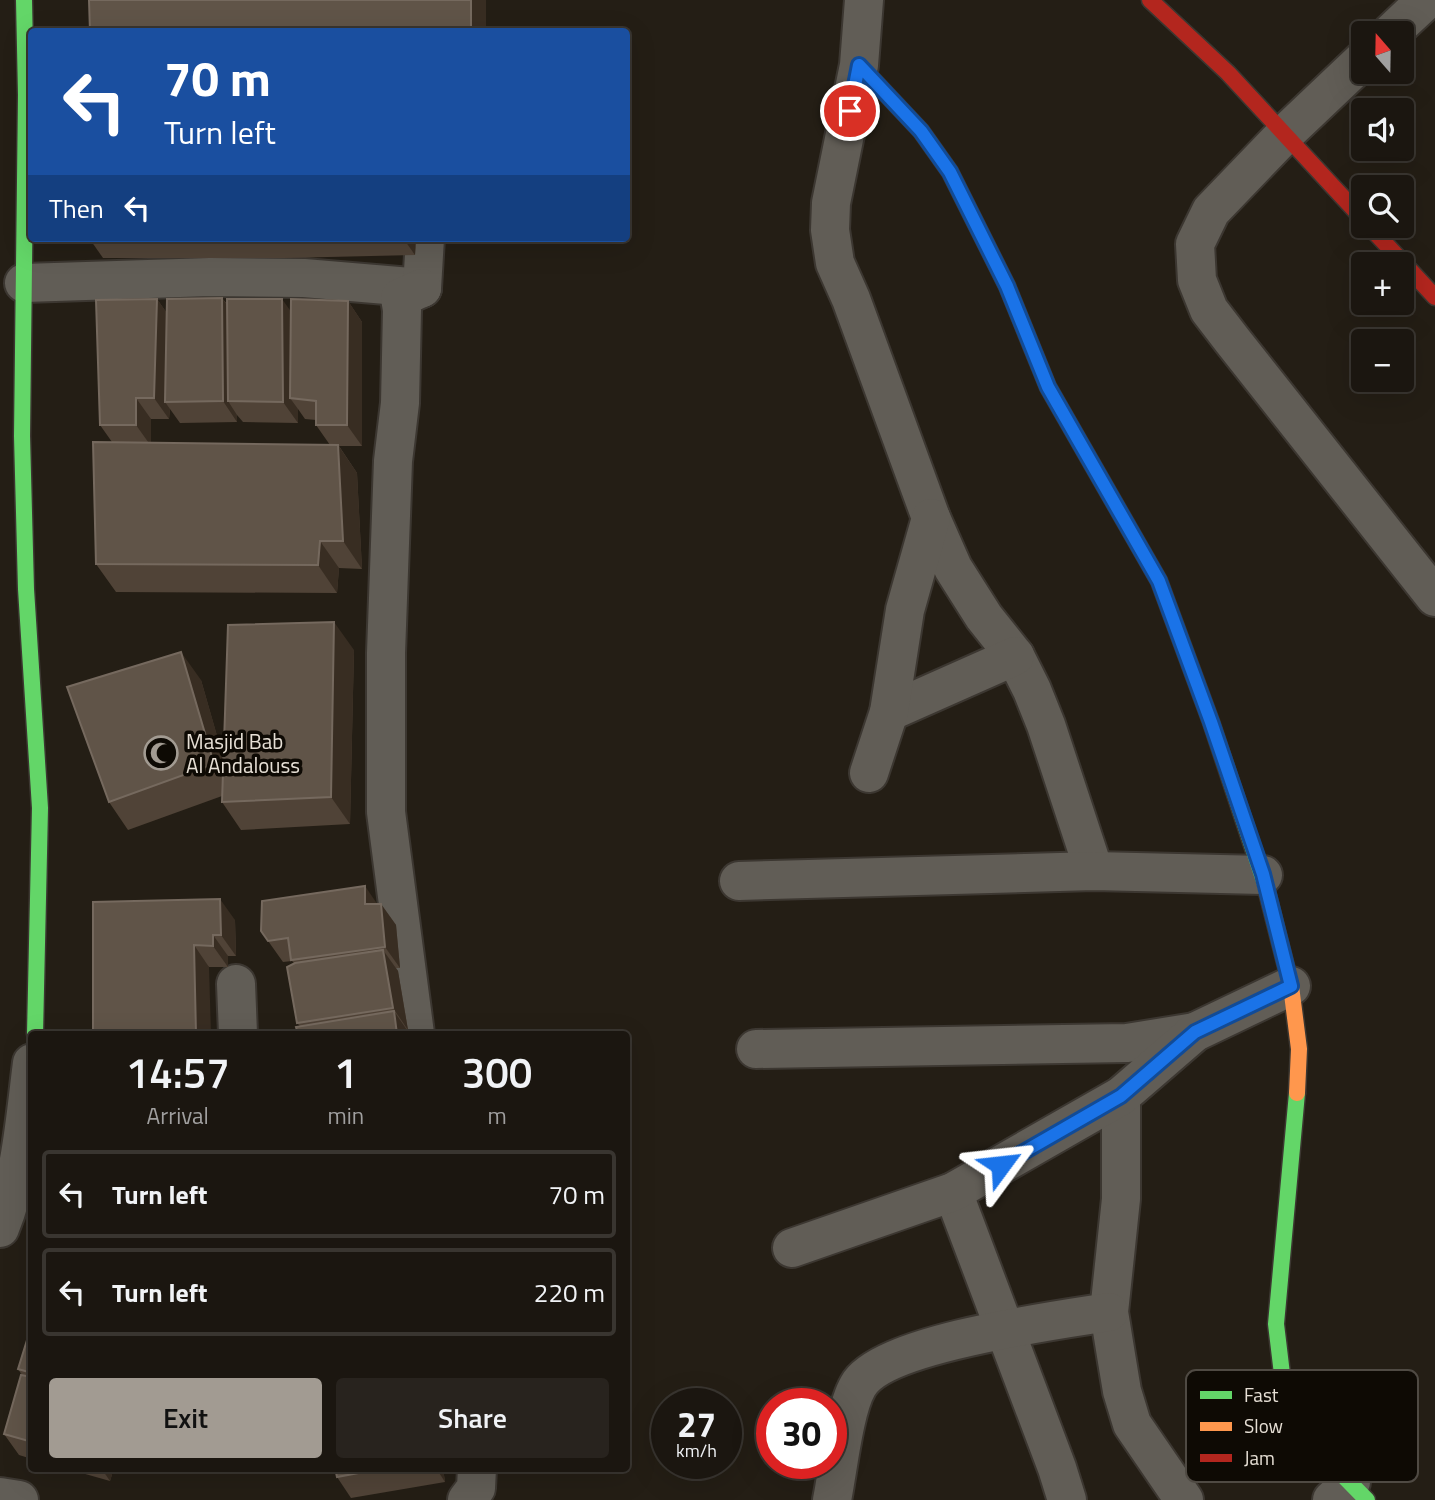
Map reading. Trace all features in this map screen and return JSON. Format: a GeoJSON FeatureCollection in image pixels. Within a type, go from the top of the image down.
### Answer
{"type":"FeatureCollection","features":[{"type":"Feature","properties":{"kind":"street"},"geometry":{"type":"LineString","coordinates":[[24,0],[28,76]]}},
{"type":"Feature","properties":{"kind":"street"},"geometry":{"type":"LineString","coordinates":[[864,0],[859,65],[831,203],[830,230],[835,264],[851,299],[931,518],[953,568],[984,617],[1015,656],[1046,725],[1094,871]]}},
{"type":"Feature","properties":{"kind":"street"},"geometry":{"type":"LineString","coordinates":[[1150,0],[1228,73],[1351,206]]}},
{"type":"Feature","properties":{"kind":"street"},"geometry":{"type":"LineString","coordinates":[[1404,21],[1426,0]]}},
{"type":"Feature","properties":{"kind":"street"},"geometry":{"type":"LineString","coordinates":[[859,65],[921,131],[950,172],[1007,286],[1048,387],[1159,581],[1263,874],[1291,986],[1299,1049],[1296,1125],[1276,1324],[1282,1370]]}},
{"type":"Feature","properties":{"kind":"street"},"geometry":{"type":"LineString","coordinates":[[1351,71],[1285,134],[1211,211],[1195,244],[1197,280],[1209,310],[1435,597]]}},
{"type":"Feature","properties":{"kind":"street"},"geometry":{"type":"LineString","coordinates":[[28,133],[22,436],[26,589],[40,808],[35,1031]]}},
{"type":"Feature","properties":{"kind":"street"},"geometry":{"type":"LineString","coordinates":[[1381,238],[1435,297]]}},
{"type":"Feature","properties":{"kind":"street"},"geometry":{"type":"LineString","coordinates":[[422,288],[425,242]]}},
{"type":"Feature","properties":{"kind":"street"},"geometry":{"type":"LineString","coordinates":[[24,283],[304,278],[422,288]]}},
{"type":"Feature","properties":{"kind":"street"},"geometry":{"type":"LineString","coordinates":[[415,1031],[386,812],[386,653],[393,461],[400,403],[400,298],[422,288]]}},
{"type":"Feature","properties":{"kind":"street"},"geometry":{"type":"LineString","coordinates":[[869,774],[889,712],[905,610],[931,518]]}},
{"type":"Feature","properties":{"kind":"street"},"geometry":{"type":"LineString","coordinates":[[889,712],[1015,656]]}},
{"type":"Feature","properties":{"kind":"street"},"geometry":{"type":"LineString","coordinates":[[738,881],[1094,871],[1263,874]]}},
{"type":"Feature","properties":{"kind":"street"},"geometry":{"type":"LineString","coordinates":[[236,984],[238,1031]]}},
{"type":"Feature","properties":{"kind":"street"},"geometry":{"type":"LineString","coordinates":[[792,1248],[953,1192],[1121,1096],[1195,1032],[1291,986]]}},
{"type":"Feature","properties":{"kind":"street"},"geometry":{"type":"LineString","coordinates":[[756,1049],[1127,1043],[1195,1032]]}},
{"type":"Feature","properties":{"kind":"street"},"geometry":{"type":"LineString","coordinates":[[0,1228],[22,1193],[28,1094]]}},
{"type":"Feature","properties":{"kind":"street"},"geometry":{"type":"LineString","coordinates":[[1121,1096],[1121,1199],[1110,1312],[1122,1391],[1132,1424],[1169,1495]]}},
{"type":"Feature","properties":{"kind":"street"},"geometry":{"type":"LineString","coordinates":[[953,1192],[1067,1500]]}},
{"type":"Feature","properties":{"kind":"street"},"geometry":{"type":"LineString","coordinates":[[832,1500],[849,1409],[857,1387],[865,1376],[882,1365],[909,1354],[1004,1328],[1110,1312]]}},
{"type":"Feature","properties":{"kind":"street"},"geometry":{"type":"LineString","coordinates":[[467,1500],[476,1488],[477,1472]]}},
{"type":"Feature","properties":{"kind":"street"},"geometry":{"type":"LineString","coordinates":[[0,1497],[19,1500]]}},
{"type":"Feature","properties":{"kind":"building"},"geometry":{"type":"Polygon","coordinates":[[[89,0],[471,0],[471,28],[90,28],[89,0]]]}},
{"type":"Feature","properties":{"kind":"building"},"geometry":{"type":"Polygon","coordinates":[[[222,298],[223,401],[165,402],[167,299],[222,298]]]}},
{"type":"Feature","properties":{"kind":"building"},"geometry":{"type":"Polygon","coordinates":[[[157,299],[154,398],[136,398],[136,425],[100,425],[96,300],[157,299]]]}},
{"type":"Feature","properties":{"kind":"building"},"geometry":{"type":"Polygon","coordinates":[[[227,299],[282,299],[283,402],[228,401],[227,299]]]}},
{"type":"Feature","properties":{"kind":"building"},"geometry":{"type":"Polygon","coordinates":[[[291,299],[348,301],[347,425],[316,425],[316,401],[290,398],[291,299]]]}},
{"type":"Feature","properties":{"kind":"building"},"geometry":{"type":"Polygon","coordinates":[[[93,442],[338,445],[343,541],[320,541],[318,565],[96,564],[93,442]]]}},
{"type":"Feature","properties":{"kind":"building"},"geometry":{"type":"Polygon","coordinates":[[[334,622],[331,797],[222,802],[228,625],[334,622]]]}},
{"type":"Feature","properties":{"kind":"building","name":"Masjid Bab Al Andalouss"},"geometry":{"type":"Polygon","coordinates":[[[181,652],[214,764],[109,802],[67,687],[181,652]]]}},
{"type":"Feature","properties":{"kind":"building"},"geometry":{"type":"Polygon","coordinates":[[[365,886],[365,904],[381,904],[385,947],[291,960],[288,938],[268,941],[261,931],[262,901],[365,886]]]}},
{"type":"Feature","properties":{"kind":"building"},"geometry":{"type":"Polygon","coordinates":[[[220,899],[221,935],[213,935],[213,946],[194,945],[196,1031],[93,1031],[93,902],[220,899]]]}},
{"type":"Feature","properties":{"kind":"building"},"geometry":{"type":"Polygon","coordinates":[[[383,950],[393,1008],[297,1023],[287,967],[295,963],[383,950]]]}},
{"type":"Feature","properties":{"kind":"building"},"geometry":{"type":"Polygon","coordinates":[[[394,1011],[397,1031],[297,1031],[296,1027],[394,1011]]]}},
{"type":"Feature","properties":{"kind":"building"},"geometry":{"type":"Polygon","coordinates":[[[28,1337],[28,1372],[18,1369],[28,1337]]]}},
{"type":"Feature","properties":{"kind":"building"},"geometry":{"type":"Polygon","coordinates":[[[21,1375],[28,1376],[28,1441],[4,1434],[21,1375]]]}},
{"type":"Feature","properties":{"kind":"building"},"geometry":{"type":"Polygon","coordinates":[[[336,1472],[364,1472],[337,1477],[336,1472]]]}},
{"type":"Feature","properties":{"kind":"traffic: fast"},"geometry":{"type":"LineString","coordinates":[[24,0],[26,95],[22,436],[26,589],[40,808],[35,1031]]}},
{"type":"Feature","properties":{"kind":"traffic: fast"},"geometry":{"type":"LineString","coordinates":[[859,65],[921,131],[950,172],[1007,286],[1048,387],[1159,581],[1211,722],[1265,884]]}},
{"type":"Feature","properties":{"kind":"traffic: fast"},"geometry":{"type":"LineString","coordinates":[[1282,1370],[1276,1324],[1297,1093]]}},
{"type":"Feature","properties":{"kind":"traffic: fast"},"geometry":{"type":"LineString","coordinates":[[1349,1482],[1367,1500]]}},
{"type":"Feature","properties":{"kind":"traffic: slow"},"geometry":{"type":"LineString","coordinates":[[1265,884],[1291,986],[1299,1049],[1297,1093]]}},
{"type":"Feature","properties":{"kind":"traffic: jam"},"geometry":{"type":"LineString","coordinates":[[1150,0],[1228,73],[1351,206]]}},
{"type":"Feature","properties":{"kind":"traffic: jam"},"geometry":{"type":"LineString","coordinates":[[1380,238],[1435,297]]}},
{"type":"Feature","properties":{"kind":"place","name":"Masjid Bab Al Andalouss"},"geometry":{"type":"Point","coordinates":[161,753]}},
{"type":"Feature","properties":{"kind":"route"},"geometry":{"type":"LineString","coordinates":[[850,111],[859,65],[921,131],[950,172],[1007,286],[1048,387],[1159,581],[1263,874],[1291,986],[1195,1032],[1121,1096],[1001,1165]]}}]}
